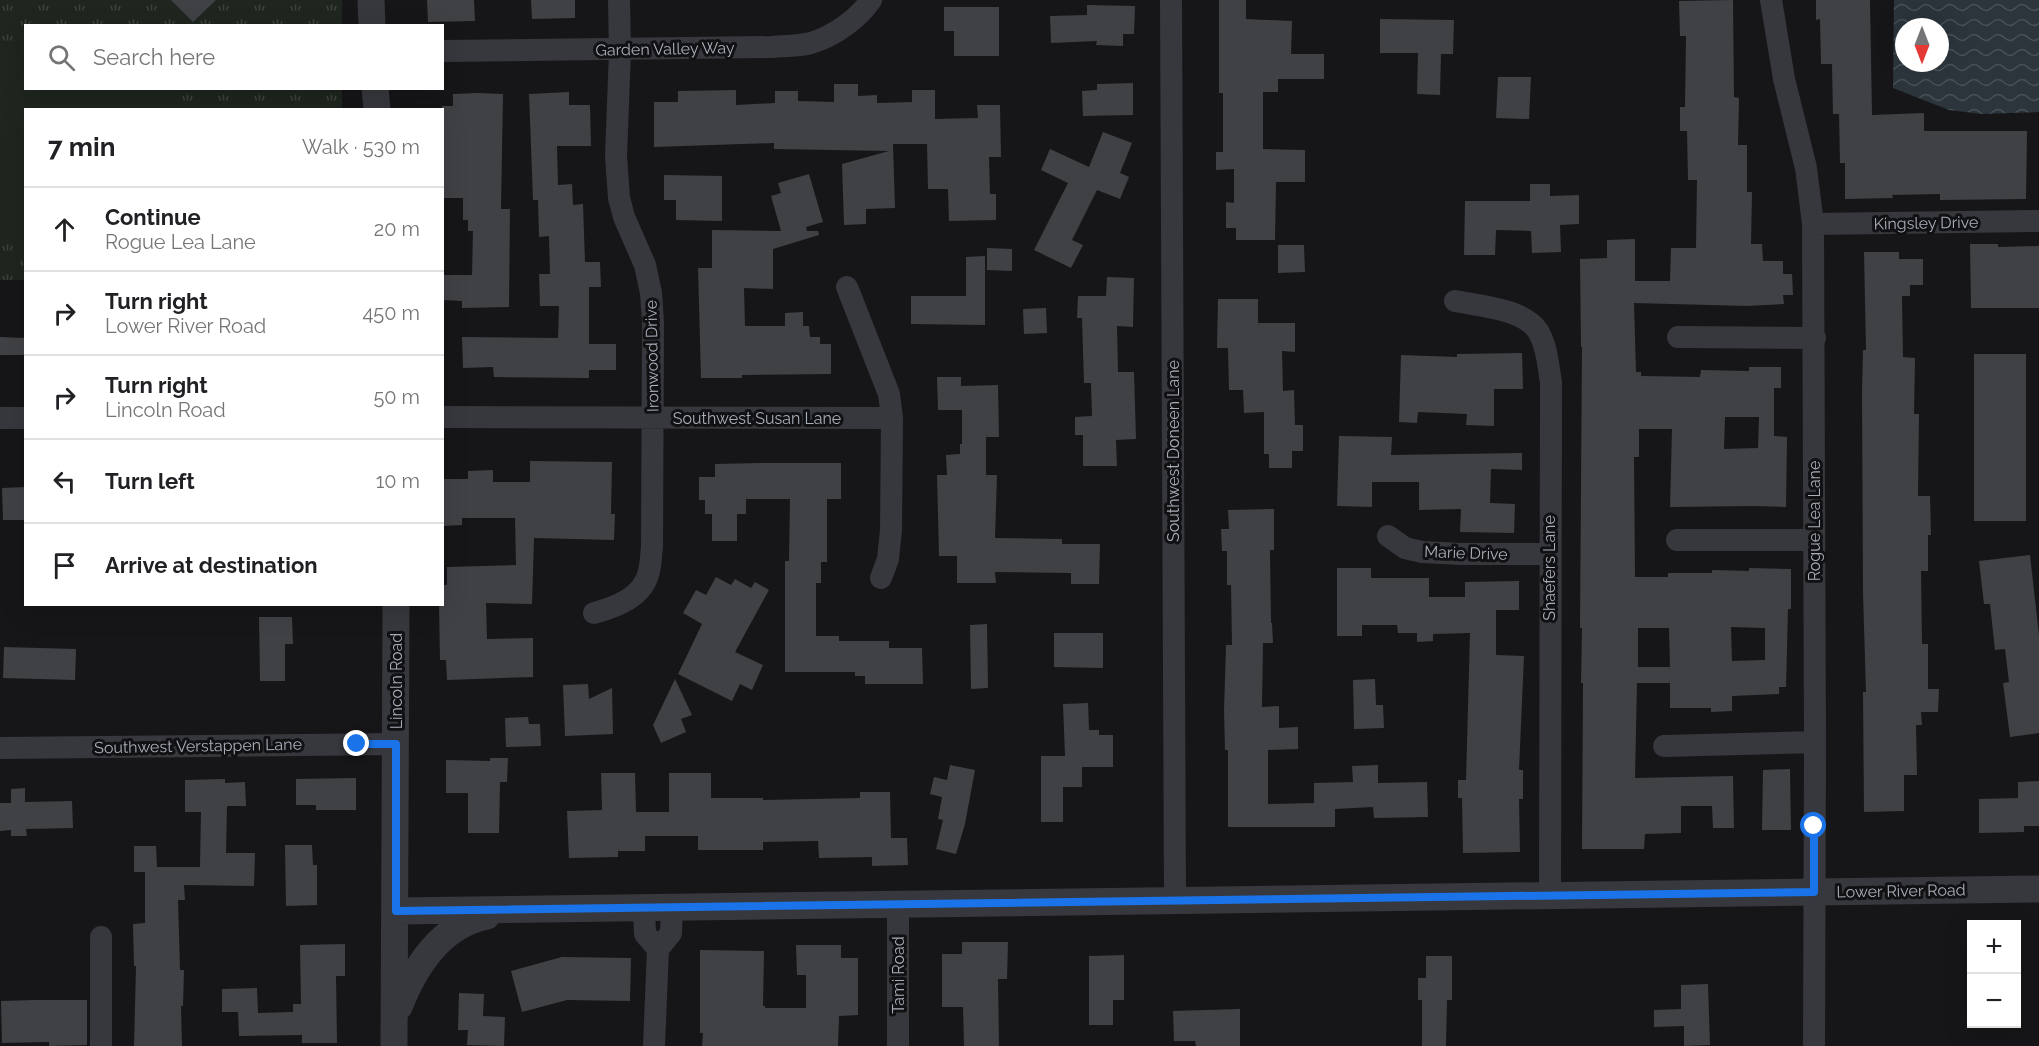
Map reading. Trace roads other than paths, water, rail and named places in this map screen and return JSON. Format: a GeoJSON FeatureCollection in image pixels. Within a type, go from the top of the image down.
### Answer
{"type":"FeatureCollection","features":[{"type":"Feature","properties":{"kind":"street"},"geometry":{"type":"LineString","coordinates":[[371,0],[372,24]]}},
{"type":"Feature","properties":{"kind":"street","name":"Ironwood Drive"},"geometry":{"type":"LineString","coordinates":[[594,613],[618,606],[639,591],[649,573],[652,547],[653,322],[651,293],[645,265],[624,217],[619,198],[616,156],[620,0]]}},
{"type":"Feature","properties":{"kind":"street","name":"Garden Valley Way"},"geometry":{"type":"LineString","coordinates":[[444,51],[620,51],[773,47],[811,43],[839,30],[866,8],[871,0]]}},
{"type":"Feature","properties":{"kind":"street","name":"Southwest Doneen Lane"},"geometry":{"type":"LineString","coordinates":[[1171,0],[1175,901]]}},
{"type":"Feature","properties":{"kind":"street","name":"Rogue Lea Lane"},"geometry":{"type":"LineString","coordinates":[[1771,0],[1784,79],[1806,168],[1813,224],[1815,338],[1814,1046]]}},
{"type":"Feature","properties":{"kind":"street"},"geometry":{"type":"LineString","coordinates":[[375,90],[377,108]]}},
{"type":"Feature","properties":{"kind":"street","name":"Kingsley Drive"},"geometry":{"type":"LineString","coordinates":[[1813,224],[2039,221]]}},
{"type":"Feature","properties":{"kind":"street"},"geometry":{"type":"LineString","coordinates":[[847,286],[889,394],[892,418],[891,530],[888,559],[882,578]]}},
{"type":"Feature","properties":{"kind":"street","name":"Shaefers Lane"},"geometry":{"type":"LineString","coordinates":[[1455,301],[1523,317],[1538,331],[1546,353],[1551,382],[1550,896]]}},
{"type":"Feature","properties":{"kind":"street"},"geometry":{"type":"LineString","coordinates":[[1678,337],[1815,338]]}},
{"type":"Feature","properties":{"kind":"street"},"geometry":{"type":"LineString","coordinates":[[0,418],[24,417]]}},
{"type":"Feature","properties":{"kind":"street","name":"Southwest Susan Lane"},"geometry":{"type":"LineString","coordinates":[[444,417],[892,418]]}},
{"type":"Feature","properties":{"kind":"street","name":"Marie Drive"},"geometry":{"type":"LineString","coordinates":[[1388,536],[1405,548],[1422,552],[1461,555],[1549,554]]}},
{"type":"Feature","properties":{"kind":"street"},"geometry":{"type":"LineString","coordinates":[[1677,540],[1814,540]]}},
{"type":"Feature","properties":{"kind":"street","name":"Lincoln Road"},"geometry":{"type":"LineString","coordinates":[[394,1046],[396,606]]}},
{"type":"Feature","properties":{"kind":"street"},"geometry":{"type":"LineString","coordinates":[[1664,746],[1815,742]]}},
{"type":"Feature","properties":{"kind":"street","name":"Southwest Verstappen Lane"},"geometry":{"type":"LineString","coordinates":[[0,748],[396,744]]}},
{"type":"Feature","properties":{"kind":"street","name":"Lower River Road"},"geometry":{"type":"LineString","coordinates":[[396,911],[2039,889]]}},
{"type":"Feature","properties":{"kind":"street","name":"Tami Road"},"geometry":{"type":"LineString","coordinates":[[898,904],[898,1046]]}},
{"type":"Feature","properties":{"kind":"street"},"geometry":{"type":"LineString","coordinates":[[644,908],[645,934],[658,950]]}},
{"type":"Feature","properties":{"kind":"street"},"geometry":{"type":"LineString","coordinates":[[654,1046],[658,950],[671,933],[672,908]]}},
{"type":"Feature","properties":{"kind":"street"},"geometry":{"type":"LineString","coordinates":[[395,1016],[409,981],[439,941],[474,918],[517,910]]}},
{"type":"Feature","properties":{"kind":"street"},"geometry":{"type":"LineString","coordinates":[[101,937],[101,1046]]}},
{"type":"Feature","properties":{"kind":"water"},"geometry":{"type":"Polygon","coordinates":[[[1894,0],[2039,0],[2039,112],[1982,114],[1949,110],[1893,88],[1894,0]]]}}]}
